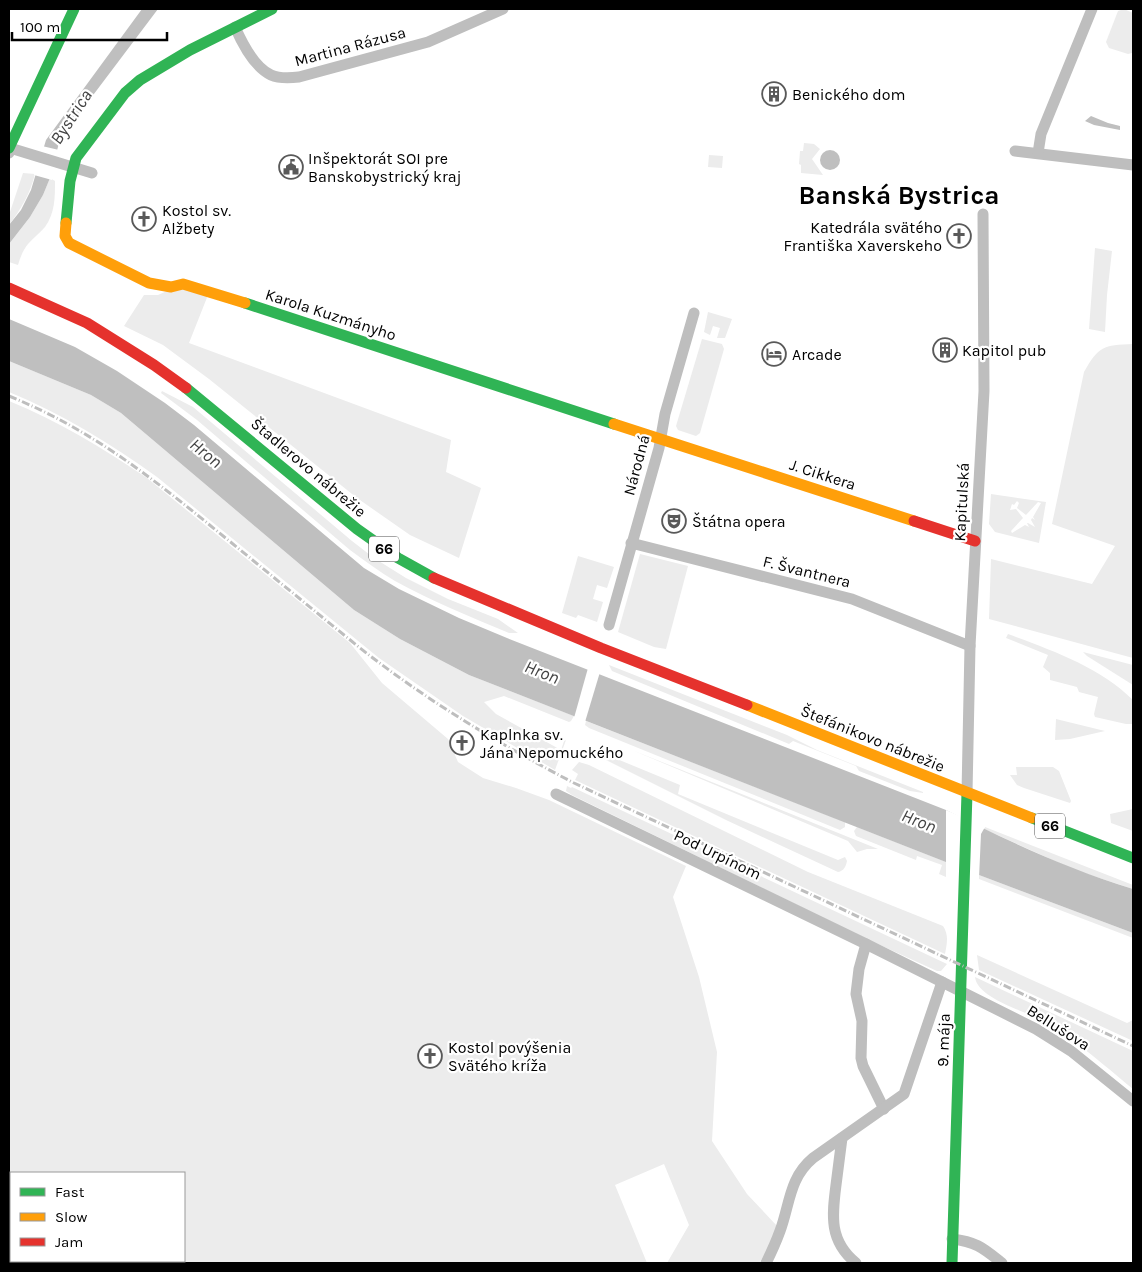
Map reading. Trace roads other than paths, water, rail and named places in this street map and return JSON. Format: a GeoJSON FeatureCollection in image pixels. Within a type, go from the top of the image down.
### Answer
{"type":"FeatureCollection","features":[{"type":"Feature","properties":{"kind":"main road"},"geometry":{"type":"LineString","coordinates":[[9,150],[74,9]]}},
{"type":"Feature","properties":{"kind":"main road"},"geometry":{"type":"LineString","coordinates":[[235,27],[272,9]]}},
{"type":"Feature","properties":{"kind":"main road","name":"Karola Kuzmányho"},"geometry":{"type":"LineString","coordinates":[[235,27],[184,54],[132,86],[96,130],[76,158],[73,168],[65,236],[69,243],[149,283],[171,287],[183,284],[192,286],[661,437]]}},
{"type":"Feature","properties":{"kind":"main road","name":"Štadlerovo nábrežie"},"geometry":{"type":"LineString","coordinates":[[9,288],[87,323],[168,375],[199,397],[357,529],[398,558],[457,589],[601,648]]}},
{"type":"Feature","properties":{"kind":"main road","name":"J. Cikkera"},"geometry":{"type":"LineString","coordinates":[[661,437],[975,541]]}},
{"type":"Feature","properties":{"kind":"main road","name":"Štefánikovo nábrežie"},"geometry":{"type":"LineString","coordinates":[[601,648],[1133,858]]}},
{"type":"Feature","properties":{"kind":"main road","name":"9. mája"},"geometry":{"type":"LineString","coordinates":[[952,1263],[967,793]]}},
{"type":"Feature","properties":{"kind":"street","name":"Martina Rázusa"},"geometry":{"type":"LineString","coordinates":[[235,27],[258,65],[271,75],[286,78],[299,77],[428,42],[502,9]]}},
{"type":"Feature","properties":{"kind":"street"},"geometry":{"type":"LineString","coordinates":[[1038,153],[1041,134],[1092,9]]}},
{"type":"Feature","properties":{"kind":"street"},"geometry":{"type":"LineString","coordinates":[[9,150],[92,173]]}},
{"type":"Feature","properties":{"kind":"street"},"geometry":{"type":"LineString","coordinates":[[1016,151],[1133,165]]}},
{"type":"Feature","properties":{"kind":"street","name":"Kapitulská"},"geometry":{"type":"LineString","coordinates":[[967,793],[970,646],[984,392],[983,214]]}},
{"type":"Feature","properties":{"kind":"street","name":"Národná"},"geometry":{"type":"LineString","coordinates":[[609,625],[694,313]]}},
{"type":"Feature","properties":{"kind":"street","name":"F. Švantnera"},"geometry":{"type":"LineString","coordinates":[[632,543],[852,600],[970,646]]}},
{"type":"Feature","properties":{"kind":"street","name":"Pod Urpínom"},"geometry":{"type":"LineString","coordinates":[[556,794],[961,991]]}},
{"type":"Feature","properties":{"kind":"street"},"geometry":{"type":"LineString","coordinates":[[866,944],[859,969],[856,994],[862,1021],[861,1058],[884,1109]]}},
{"type":"Feature","properties":{"kind":"street"},"geometry":{"type":"LineString","coordinates":[[766,1263],[780,1232],[797,1175],[813,1158],[900,1098],[907,1088],[942,982]]}},
{"type":"Feature","properties":{"kind":"street","name":"Bellušova"},"geometry":{"type":"LineString","coordinates":[[961,991],[1050,1037],[1071,1051],[1133,1101]]}},
{"type":"Feature","properties":{"kind":"street"},"geometry":{"type":"LineString","coordinates":[[842,1138],[833,1205],[834,1228],[843,1250],[856,1263]]}},
{"type":"Feature","properties":{"kind":"street"},"geometry":{"type":"LineString","coordinates":[[952,1239],[972,1242],[1002,1263]]}},
{"type":"Feature","properties":{"kind":"water","name":"Bystrica"},"geometry":{"type":"Polygon","coordinates":[[[142,9],[158,9],[60,139],[50,178],[43,195],[30,217],[9,244],[9,225],[21,210],[31,190],[46,140],[142,9]]]}},
{"type":"Feature","properties":{"kind":"water"},"geometry":{"type":"Polygon","coordinates":[[[1091,116],[1120,126],[1120,130],[1094,125],[1085,121],[1091,116]]]}},
{"type":"Feature","properties":{"kind":"water"},"geometry":{"type":"Polygon","coordinates":[[[830,150],[837,153],[840,160],[837,167],[830,170],[823,167],[820,160],[823,153],[830,150]]]}},
{"type":"Feature","properties":{"kind":"water","name":"Hron"},"geometry":{"type":"Polygon","coordinates":[[[9,319],[75,347],[117,371],[165,403],[194,425],[364,568],[399,589],[459,618],[507,638],[946,810],[1038,853],[1133,889],[1133,933],[979,875],[469,675],[400,639],[354,610],[121,413],[91,395],[9,361],[9,319]]]}},
{"type":"Feature","properties":{"kind":"railway"},"geometry":{"type":"LineString","coordinates":[[9,396],[66,423],[118,455],[192,511],[385,667],[437,703],[518,753],[574,783],[1133,1046]]}},
{"type":"Feature","properties":{"kind":"place","name":"Benického dom"},"geometry":{"type":"Point","coordinates":[774,94]}},
{"type":"Feature","properties":{"kind":"place","name":"Inšpektorát SOI pre Banskobystrický kraj"},"geometry":{"type":"Point","coordinates":[291,167]}},
{"type":"Feature","properties":{"kind":"place","name":"Kostol sv. Alžbety"},"geometry":{"type":"Point","coordinates":[144,219]}},
{"type":"Feature","properties":{"kind":"place","name":"Katedrála svätého Františka Xaverskeho"},"geometry":{"type":"Point","coordinates":[959,236]}},
{"type":"Feature","properties":{"kind":"place","name":"Kapitol pub"},"geometry":{"type":"Point","coordinates":[945,350]}},
{"type":"Feature","properties":{"kind":"place","name":"Arcade"},"geometry":{"type":"Point","coordinates":[774,354]}},
{"type":"Feature","properties":{"kind":"place","name":"Štátna opera"},"geometry":{"type":"Point","coordinates":[674,521]}},
{"type":"Feature","properties":{"kind":"place","name":"Kaplnka sv. Jána Nepomuckého"},"geometry":{"type":"Point","coordinates":[462,743]}},
{"type":"Feature","properties":{"kind":"place","name":"Kostol povýšenia Svätého kríža"},"geometry":{"type":"Point","coordinates":[430,1056]}},
{"type":"Feature","properties":{"kind":"district","name":"Banská Bystrica"},"geometry":{"type":"Point","coordinates":[899,195]}}]}
